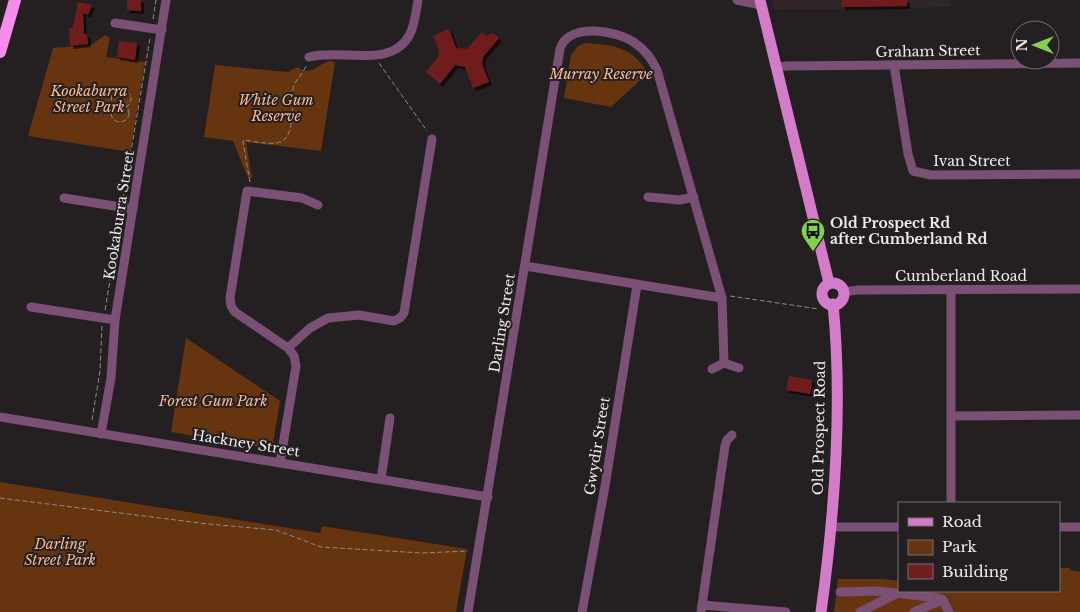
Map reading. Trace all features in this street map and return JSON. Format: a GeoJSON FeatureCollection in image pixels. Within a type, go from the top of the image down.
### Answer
{"type":"FeatureCollection","features":[{"type":"Feature","properties":{"kind":"highway"},"geometry":{"type":"LineString","coordinates":[[0,52],[15,0]]}},
{"type":"Feature","properties":{"kind":"main road"},"geometry":{"type":"LineString","coordinates":[[761,2],[829,284]]}},
{"type":"Feature","properties":{"kind":"main road"},"geometry":{"type":"LineString","coordinates":[[829,284],[837,284],[843,292],[842,299],[833,304],[826,302],[822,295],[824,288],[829,284]]}},
{"type":"Feature","properties":{"kind":"main road","name":"Old Prospect Road"},"geometry":{"type":"LineString","coordinates":[[821,612],[837,462],[836,353],[833,304]]}},
{"type":"Feature","properties":{"kind":"street","name":"Kookaburra Street"},"geometry":{"type":"LineString","coordinates":[[102,434],[111,378],[115,320],[166,0]]}},
{"type":"Feature","properties":{"kind":"street"},"geometry":{"type":"LineString","coordinates":[[309,57],[320,54],[374,56],[392,53],[404,45],[410,34],[418,0]]}},
{"type":"Feature","properties":{"kind":"street"},"geometry":{"type":"LineString","coordinates":[[737,0],[761,2]]}},
{"type":"Feature","properties":{"kind":"street"},"geometry":{"type":"LineString","coordinates":[[115,23],[162,30]]}},
{"type":"Feature","properties":{"kind":"street","name":"Darling Street"},"geometry":{"type":"LineString","coordinates":[[468,612],[560,49],[564,37],[579,32],[616,34],[635,43],[650,57],[660,77],[721,296],[724,363]]}},
{"type":"Feature","properties":{"kind":"street","name":"Graham Street"},"geometry":{"type":"LineString","coordinates":[[777,67],[1080,63]]}},
{"type":"Feature","properties":{"kind":"street","name":"Ivan Street"},"geometry":{"type":"LineString","coordinates":[[894,65],[908,154],[913,171],[931,175],[1080,174]]}},
{"type":"Feature","properties":{"kind":"street"},"geometry":{"type":"LineString","coordinates":[[288,348],[310,328],[328,318],[352,315],[400,321],[406,306],[432,140]]}},
{"type":"Feature","properties":{"kind":"street"},"geometry":{"type":"LineString","coordinates":[[280,463],[296,366],[294,356],[288,348],[235,312],[230,304],[247,191],[302,198],[318,205]]}},
{"type":"Feature","properties":{"kind":"street"},"geometry":{"type":"LineString","coordinates":[[648,198],[680,200],[694,197]]}},
{"type":"Feature","properties":{"kind":"street"},"geometry":{"type":"LineString","coordinates":[[64,198],[133,209]]}},
{"type":"Feature","properties":{"kind":"street"},"geometry":{"type":"LineString","coordinates":[[525,266],[637,285],[721,296]]}},
{"type":"Feature","properties":{"kind":"street","name":"Gwydir Street"},"geometry":{"type":"LineString","coordinates":[[582,612],[605,486],[637,285]]}},
{"type":"Feature","properties":{"kind":"street","name":"Cumberland Road"},"geometry":{"type":"LineString","coordinates":[[843,292],[858,290],[1080,289]]}},
{"type":"Feature","properties":{"kind":"street"},"geometry":{"type":"LineString","coordinates":[[951,290],[951,502]]}},
{"type":"Feature","properties":{"kind":"street"},"geometry":{"type":"LineString","coordinates":[[31,306],[115,320]]}},
{"type":"Feature","properties":{"kind":"street"},"geometry":{"type":"LineString","coordinates":[[712,369],[724,363],[739,368]]}},
{"type":"Feature","properties":{"kind":"street"},"geometry":{"type":"LineString","coordinates":[[952,416],[1080,415]]}},
{"type":"Feature","properties":{"kind":"street","name":"Hackney Street"},"geometry":{"type":"LineString","coordinates":[[0,417],[488,497]]}},
{"type":"Feature","properties":{"kind":"street"},"geometry":{"type":"LineString","coordinates":[[380,479],[390,418]]}},
{"type":"Feature","properties":{"kind":"street"},"geometry":{"type":"LineString","coordinates":[[732,434],[725,446],[702,608],[786,612]]}},
{"type":"Feature","properties":{"kind":"street"},"geometry":{"type":"LineString","coordinates":[[830,527],[898,527]]}},
{"type":"Feature","properties":{"kind":"street"},"geometry":{"type":"LineString","coordinates":[[1060,527],[1080,527]]}},
{"type":"Feature","properties":{"kind":"street"},"geometry":{"type":"LineString","coordinates":[[840,592],[878,591],[943,600]]}},
{"type":"Feature","properties":{"kind":"street"},"geometry":{"type":"LineString","coordinates":[[860,612],[897,593]]}},
{"type":"Feature","properties":{"kind":"street"},"geometry":{"type":"LineString","coordinates":[[914,612],[943,600]]}},
{"type":"Feature","properties":{"kind":"street"},"geometry":{"type":"LineString","coordinates":[[943,600],[949,612]]}},
{"type":"Feature","properties":{"kind":"path"},"geometry":{"type":"LineString","coordinates":[[374,56],[432,140]]}},
{"type":"Feature","properties":{"kind":"path"},"geometry":{"type":"LineString","coordinates":[[247,191],[250,180],[243,142],[244,140],[281,143],[286,140],[291,125],[293,89],[305,69],[309,57]]}},
{"type":"Feature","properties":{"kind":"path"},"geometry":{"type":"LineString","coordinates":[[114,107],[111,104],[112,95],[115,91],[124,90],[130,95],[131,100],[127,107]]}},
{"type":"Feature","properties":{"kind":"path"},"geometry":{"type":"LineString","coordinates":[[121,104],[127,107],[129,111],[128,119],[121,122],[114,120],[111,113],[114,107],[121,104]]}},
{"type":"Feature","properties":{"kind":"path"},"geometry":{"type":"LineString","coordinates":[[721,296],[819,309]]}},
{"type":"Feature","properties":{"kind":"path"},"geometry":{"type":"LineString","coordinates":[[0,498],[208,524],[276,530],[321,547],[422,553],[469,551]]}},
{"type":"Feature","properties":{"kind":"shaded area"},"geometry":{"type":"Polygon","coordinates":[[[773,0],[951,0],[951,7],[775,10],[773,0]]]}},
{"type":"Feature","properties":{"kind":"green space","name":"Kookaburra Street Park"},"geometry":{"type":"Polygon","coordinates":[[[105,35],[110,38],[106,57],[145,62],[130,152],[28,136],[53,48],[91,45],[105,35]]]}},
{"type":"Feature","properties":{"kind":"green space","name":"Murray Reserve"},"geometry":{"type":"Polygon","coordinates":[[[586,43],[622,49],[636,58],[648,73],[611,107],[564,98],[571,55],[578,46],[586,43]]]}},
{"type":"Feature","properties":{"kind":"green space","name":"White Gum Reserve"},"geometry":{"type":"Polygon","coordinates":[[[331,61],[335,62],[321,151],[246,142],[252,178],[248,178],[233,141],[204,137],[215,65],[288,72],[297,67],[306,71],[310,70],[331,61]]]}},
{"type":"Feature","properties":{"kind":"green space","name":"Forest Gum Park"},"geometry":{"type":"Polygon","coordinates":[[[186,338],[280,401],[273,443],[265,448],[171,432],[186,338]]]}},
{"type":"Feature","properties":{"kind":"green space","name":"Darling Street Park"},"geometry":{"type":"Polygon","coordinates":[[[0,482],[320,533],[322,526],[467,549],[456,612],[0,612],[0,482]]]}},
{"type":"Feature","properties":{"kind":"green space"},"geometry":{"type":"Polygon","coordinates":[[[1060,568],[1070,568],[1070,570],[1080,572],[1080,612],[834,612],[838,579],[898,581],[898,592],[1060,592],[1060,568]]]}},
{"type":"Feature","properties":{"kind":"building"},"geometry":{"type":"Polygon","coordinates":[[[127,0],[141,0],[141,11],[127,10],[127,0]]]}},
{"type":"Feature","properties":{"kind":"building"},"geometry":{"type":"Polygon","coordinates":[[[842,0],[907,0],[907,6],[842,7],[842,0]]]}},
{"type":"Feature","properties":{"kind":"building"},"geometry":{"type":"Polygon","coordinates":[[[78,2],[92,5],[88,15],[83,13],[84,34],[87,34],[88,44],[70,46],[69,28],[73,28],[78,2]]]}},
{"type":"Feature","properties":{"kind":"building"},"geometry":{"type":"Polygon","coordinates":[[[449,29],[456,48],[467,49],[482,32],[487,36],[493,33],[499,38],[483,57],[482,64],[489,82],[473,88],[465,67],[455,65],[440,84],[426,72],[438,57],[439,50],[433,36],[449,29]]]}},
{"type":"Feature","properties":{"kind":"building"},"geometry":{"type":"Polygon","coordinates":[[[119,41],[137,43],[135,60],[117,57],[119,41]]]}},
{"type":"Feature","properties":{"kind":"building"},"geometry":{"type":"Polygon","coordinates":[[[789,376],[812,380],[810,394],[786,390],[789,376]]]}},
{"type":"Feature","properties":{"kind":"place","name":"Old Prospect Rd after Cumberland Rd"},"geometry":{"type":"Point","coordinates":[813,252]}}]}
